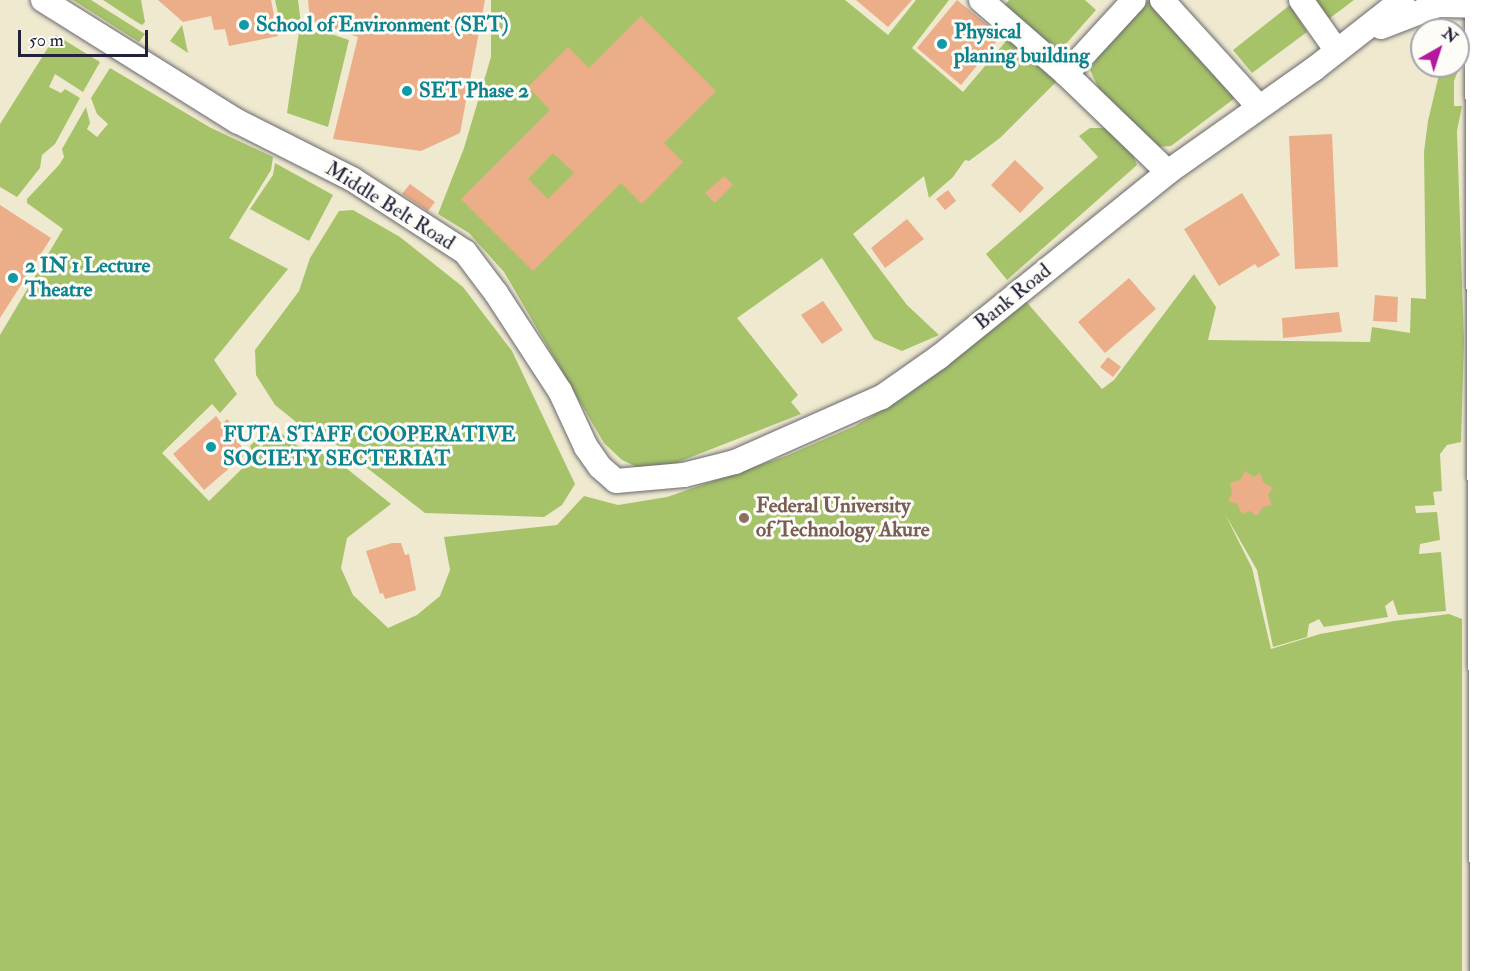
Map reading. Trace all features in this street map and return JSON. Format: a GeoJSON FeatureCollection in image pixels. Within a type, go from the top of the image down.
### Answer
{"type":"FeatureCollection","features":[{"type":"Feature","properties":{"kind":"street","name":"Middle Belt Road"},"geometry":{"type":"LineString","coordinates":[[42,0],[237,122],[352,178],[465,252],[496,293],[560,391],[600,468],[616,481],[656,479]]}},
{"type":"Feature","properties":{"kind":"street"},"geometry":{"type":"LineString","coordinates":[[981,0],[1066,74],[1168,172]]}},
{"type":"Feature","properties":{"kind":"street"},"geometry":{"type":"LineString","coordinates":[[1066,74],[1134,0]]}},
{"type":"Feature","properties":{"kind":"street"},"geometry":{"type":"LineString","coordinates":[[1162,0],[1259,107]]}},
{"type":"Feature","properties":{"kind":"street"},"geometry":{"type":"LineString","coordinates":[[1301,0],[1337,51]]}},
{"type":"Feature","properties":{"kind":"street","name":"Bank Road"},"geometry":{"type":"LineString","coordinates":[[656,479],[735,462],[882,397],[939,357],[1168,172],[1337,51],[1402,0]]}},
{"type":"Feature","properties":{"kind":"street","name":"Bank Road"},"geometry":{"type":"LineString","coordinates":[[1337,51],[1394,20],[1438,4],[1477,3]]}},
{"type":"Feature","properties":{"kind":"street"},"geometry":{"type":"LineString","coordinates":[[1477,3],[1482,971]]}},
{"type":"Feature","properties":{"kind":"green space"},"geometry":{"type":"Polygon","coordinates":[[[73,0],[91,0],[145,34],[139,42],[73,0]]]}},
{"type":"Feature","properties":{"kind":"green space"},"geometry":{"type":"Polygon","coordinates":[[[103,0],[141,0],[145,22],[142,25],[103,0]]]}},
{"type":"Feature","properties":{"kind":"green space"},"geometry":{"type":"Polygon","coordinates":[[[275,0],[298,0],[301,24],[349,40],[328,127],[287,113],[300,25],[281,27],[275,0]]]}},
{"type":"Feature","properties":{"kind":"green space"},"geometry":{"type":"Polygon","coordinates":[[[491,0],[845,0],[888,35],[916,0],[949,0],[912,48],[963,92],[1007,40],[1007,31],[1057,81],[1000,138],[969,161],[965,160],[953,177],[929,198],[924,176],[853,234],[907,305],[939,335],[902,351],[874,339],[822,258],[737,318],[798,395],[791,402],[801,414],[676,463],[641,469],[622,460],[604,443],[504,272],[469,233],[438,214],[464,148],[491,57],[491,0]]]}},
{"type":"Feature","properties":{"kind":"green space"},"geometry":{"type":"Polygon","coordinates":[[[1009,0],[1085,0],[1096,10],[1057,54],[1003,7],[1009,0]]]}},
{"type":"Feature","properties":{"kind":"green space"},"geometry":{"type":"Polygon","coordinates":[[[1150,0],[1239,95],[1171,146],[1158,147],[1101,93],[1090,70],[1105,44],[1150,0]]]}},
{"type":"Feature","properties":{"kind":"green space"},"geometry":{"type":"Polygon","coordinates":[[[1309,0],[1354,0],[1326,21],[1309,0]]]}},
{"type":"Feature","properties":{"kind":"green space"},"geometry":{"type":"Polygon","coordinates":[[[1290,5],[1307,32],[1252,73],[1233,50],[1290,5]]]}},
{"type":"Feature","properties":{"kind":"green space"},"geometry":{"type":"Polygon","coordinates":[[[182,25],[188,53],[170,41],[182,25]]]}},
{"type":"Feature","properties":{"kind":"green space"},"geometry":{"type":"Polygon","coordinates":[[[56,35],[100,62],[83,92],[55,74],[49,87],[61,93],[65,89],[80,98],[55,144],[42,155],[40,168],[17,197],[0,187],[0,124],[56,35]]]}},
{"type":"Feature","properties":{"kind":"green space","name":"Federal University of Technology Akure"},"geometry":{"type":"Polygon","coordinates":[[[110,68],[211,128],[273,157],[271,170],[229,238],[288,269],[214,360],[237,394],[220,413],[212,404],[162,453],[209,501],[254,457],[250,446],[255,441],[262,448],[270,424],[296,445],[331,456],[391,504],[347,538],[341,568],[353,595],[388,628],[417,615],[440,596],[450,570],[444,537],[557,525],[584,496],[618,505],[667,497],[786,456],[855,426],[907,395],[1024,299],[1102,389],[1114,380],[1194,274],[1216,307],[1208,340],[1370,342],[1372,327],[1410,333],[1411,298],[1426,299],[1424,152],[1428,121],[1438,78],[1455,78],[1454,106],[1462,106],[1457,131],[1464,341],[1461,442],[1447,445],[1440,454],[1442,491],[1433,492],[1435,505],[1415,506],[1416,513],[1437,512],[1440,540],[1420,544],[1419,554],[1441,552],[1446,611],[1398,615],[1393,600],[1385,606],[1388,617],[1324,627],[1319,619],[1309,624],[1307,637],[1273,647],[1257,570],[1225,514],[1252,568],[1271,649],[1320,634],[1394,621],[1449,614],[1462,619],[1462,971],[0,971],[0,335],[63,229],[27,203],[27,199],[59,165],[64,157],[62,149],[86,107],[90,123],[87,129],[97,137],[108,124],[97,114],[91,98],[110,68]]]}},
{"type":"Feature","properties":{"kind":"green space"},"geometry":{"type":"Polygon","coordinates":[[[1090,128],[1109,128],[1131,150],[1137,165],[1007,280],[986,254],[1098,157],[1079,136],[1090,128]]]}},
{"type":"Feature","properties":{"kind":"green space"},"geometry":{"type":"Polygon","coordinates":[[[275,163],[333,195],[309,241],[250,209],[273,175],[275,163]]]}},
{"type":"Feature","properties":{"kind":"green space"},"geometry":{"type":"Polygon","coordinates":[[[353,210],[400,237],[463,287],[512,351],[575,484],[562,505],[544,517],[425,513],[339,446],[310,433],[275,405],[256,375],[255,350],[299,291],[310,258],[339,211],[353,210]]]}},
{"type":"Feature","properties":{"kind":"building","name":"School of Environment (SET)"},"geometry":{"type":"Polygon","coordinates":[[[158,0],[271,0],[278,36],[229,46],[225,29],[214,30],[211,16],[183,22],[158,0]]]}},
{"type":"Feature","properties":{"kind":"building","name":"SET Phase 2"},"geometry":{"type":"Polygon","coordinates":[[[308,0],[485,0],[460,133],[421,151],[333,139],[358,37],[310,21],[308,0]]]}},
{"type":"Feature","properties":{"kind":"building"},"geometry":{"type":"Polygon","coordinates":[[[856,0],[912,0],[888,27],[856,0]]]}},
{"type":"Feature","properties":{"kind":"building","name":"Physical planing building"},"geometry":{"type":"Polygon","coordinates":[[[957,0],[1001,36],[961,85],[917,48],[957,0]]]}},
{"type":"Feature","properties":{"kind":"building"},"geometry":{"type":"Polygon","coordinates":[[[641,16],[716,91],[664,143],[683,162],[642,204],[621,183],[533,271],[461,199],[550,110],[528,87],[568,47],[589,68],[641,16]],[[553,153],[528,179],[548,199],[574,173],[553,153]]]}},
{"type":"Feature","properties":{"kind":"building"},"geometry":{"type":"Polygon","coordinates":[[[1332,134],[1338,267],[1295,269],[1289,136],[1332,134]]]}},
{"type":"Feature","properties":{"kind":"building"},"geometry":{"type":"Polygon","coordinates":[[[1015,160],[1044,188],[1020,213],[991,185],[1015,160]]]}},
{"type":"Feature","properties":{"kind":"building"},"geometry":{"type":"Polygon","coordinates":[[[724,176],[733,185],[715,203],[705,193],[724,176]]]}},
{"type":"Feature","properties":{"kind":"building"},"geometry":{"type":"Polygon","coordinates":[[[410,184],[435,202],[428,211],[402,194],[410,184]]]}},
{"type":"Feature","properties":{"kind":"building"},"geometry":{"type":"Polygon","coordinates":[[[948,190],[956,201],[945,210],[936,199],[948,190]]]}},
{"type":"Feature","properties":{"kind":"building"},"geometry":{"type":"Polygon","coordinates":[[[1242,193],[1280,255],[1258,268],[1255,264],[1219,286],[1184,229],[1242,193]]]}},
{"type":"Feature","properties":{"kind":"building","name":"2 IN 1 Lecture Theatre"},"geometry":{"type":"Polygon","coordinates":[[[0,205],[51,238],[0,318],[0,205]]]}},
{"type":"Feature","properties":{"kind":"building"},"geometry":{"type":"Polygon","coordinates":[[[907,219],[924,239],[885,268],[871,248],[907,219]]]}},
{"type":"Feature","properties":{"kind":"building"},"geometry":{"type":"Polygon","coordinates":[[[1129,278],[1156,309],[1105,353],[1078,322],[1129,278]]]}},
{"type":"Feature","properties":{"kind":"building"},"geometry":{"type":"Polygon","coordinates":[[[1375,295],[1398,297],[1397,322],[1373,321],[1375,295]]]}},
{"type":"Feature","properties":{"kind":"building"},"geometry":{"type":"Polygon","coordinates":[[[823,301],[843,330],[822,344],[801,315],[823,301]]]}},
{"type":"Feature","properties":{"kind":"building"},"geometry":{"type":"Polygon","coordinates":[[[1339,312],[1342,332],[1283,338],[1282,318],[1339,312]]]}},
{"type":"Feature","properties":{"kind":"building"},"geometry":{"type":"Polygon","coordinates":[[[1108,357],[1121,367],[1113,377],[1100,367],[1108,357]]]}},
{"type":"Feature","properties":{"kind":"building","name":"FUTA STAFF COOPERATIVE SOCIETY SECTERIAT"},"geometry":{"type":"Polygon","coordinates":[[[216,416],[222,424],[227,419],[241,435],[236,440],[247,453],[204,490],[173,454],[216,416]]]}},
{"type":"Feature","properties":{"kind":"building"},"geometry":{"type":"Polygon","coordinates":[[[1245,471],[1254,477],[1260,473],[1263,482],[1273,488],[1268,495],[1272,505],[1263,507],[1257,516],[1250,511],[1242,514],[1237,504],[1228,501],[1232,494],[1230,483],[1240,480],[1245,471]]]}},
{"type":"Feature","properties":{"kind":"building"},"geometry":{"type":"Polygon","coordinates":[[[392,543],[401,543],[405,555],[409,554],[416,590],[385,599],[383,593],[380,594],[366,551],[392,543]]]}},
{"type":"Feature","properties":{"kind":"place","name":"School of Environment (SET)"},"geometry":{"type":"Point","coordinates":[244,25]}},
{"type":"Feature","properties":{"kind":"place","name":"Physical planing building"},"geometry":{"type":"Point","coordinates":[942,44]}},
{"type":"Feature","properties":{"kind":"place","name":"SET Phase 2"},"geometry":{"type":"Point","coordinates":[407,91]}},
{"type":"Feature","properties":{"kind":"place","name":"2 IN 1 Lecture Theatre"},"geometry":{"type":"Point","coordinates":[13,278]}},
{"type":"Feature","properties":{"kind":"place","name":"FUTA STAFF COOPERATIVE SOCIETY SECTERIAT"},"geometry":{"type":"Point","coordinates":[211,447]}},
{"type":"Feature","properties":{"kind":"place","name":"Federal University of Technology Akure"},"geometry":{"type":"Point","coordinates":[744,518]}}]}
